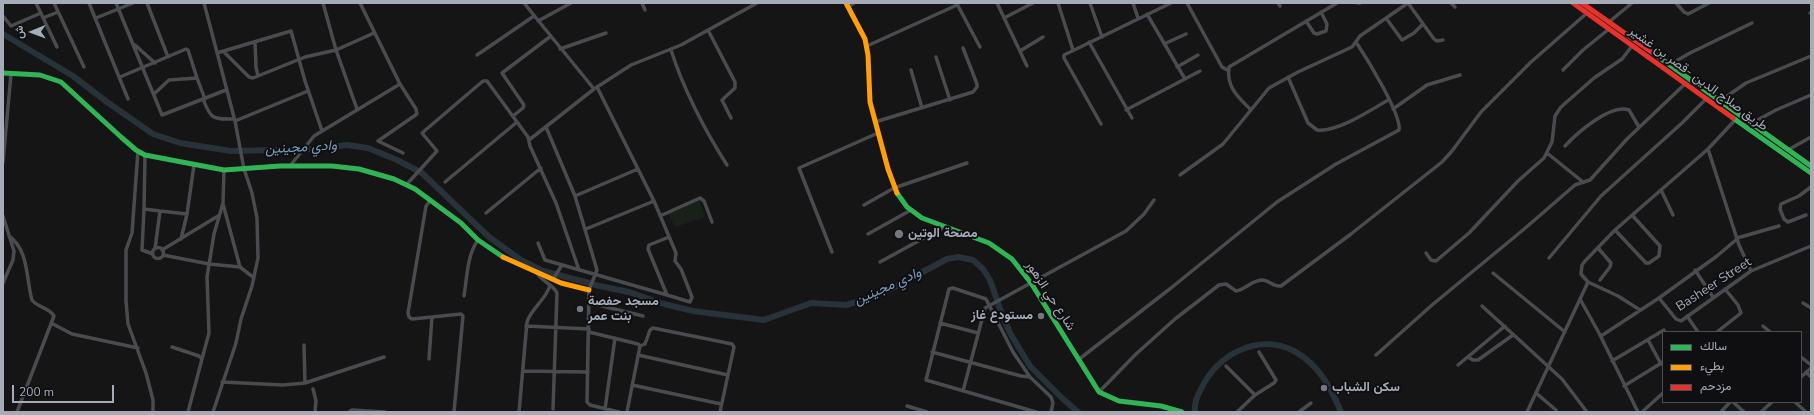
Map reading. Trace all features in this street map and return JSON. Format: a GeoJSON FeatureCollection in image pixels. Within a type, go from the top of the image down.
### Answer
{"type":"FeatureCollection","features":[{"type":"Feature","properties":{"kind":"main road","name":"طريق صلاح الدين -قصر بن غشير"},"geometry":{"type":"LineString","coordinates":[[1573,3],[1632,46],[1737,117],[1811,173]]}},
{"type":"Feature","properties":{"kind":"main road"},"geometry":{"type":"LineString","coordinates":[[1582,3],[1720,100],[1737,117],[1751,124],[1811,166]]}},
{"type":"Feature","properties":{"kind":"main road","name":"شارع حي الزهور"},"geometry":{"type":"LineString","coordinates":[[847,5],[863,33],[867,46],[869,96],[894,188],[911,210],[922,218],[996,248],[1012,260],[1031,283],[1099,392],[1118,402],[1163,406],[1182,412]]}},
{"type":"Feature","properties":{"kind":"main road"},"geometry":{"type":"LineString","coordinates":[[3,74],[46,75],[61,82],[121,138],[146,155],[224,170],[290,166],[345,167],[359,169],[407,184],[461,223],[478,240],[508,260],[536,273],[589,290]]}},
{"type":"Feature","properties":{"kind":"street"},"geometry":{"type":"LineString","coordinates":[[36,3],[57,47]]}},
{"type":"Feature","properties":{"kind":"street"},"geometry":{"type":"LineString","coordinates":[[54,3],[84,67]]}},
{"type":"Feature","properties":{"kind":"street"},"geometry":{"type":"LineString","coordinates":[[90,3],[128,99]]}},
{"type":"Feature","properties":{"kind":"street"},"geometry":{"type":"LineString","coordinates":[[116,3],[144,68],[162,116],[226,90]]}},
{"type":"Feature","properties":{"kind":"street"},"geometry":{"type":"LineString","coordinates":[[96,18],[133,3]]}},
{"type":"Feature","properties":{"kind":"street"},"geometry":{"type":"LineString","coordinates":[[147,3],[168,57]]}},
{"type":"Feature","properties":{"kind":"street"},"geometry":{"type":"LineString","coordinates":[[204,3],[234,120],[244,169],[252,192],[257,218],[258,258],[245,310],[240,319],[236,343],[213,412]]}},
{"type":"Feature","properties":{"kind":"street"},"geometry":{"type":"LineString","coordinates":[[323,3],[336,50],[357,110]]}},
{"type":"Feature","properties":{"kind":"street"},"geometry":{"type":"LineString","coordinates":[[360,3],[400,84],[416,109],[417,114],[378,141],[404,153]]}},
{"type":"Feature","properties":{"kind":"street"},"geometry":{"type":"LineString","coordinates":[[524,3],[560,49],[595,88],[654,201],[676,253],[675,261],[681,269],[692,299],[689,302],[545,260],[538,243]]}},
{"type":"Feature","properties":{"kind":"street"},"geometry":{"type":"LineString","coordinates":[[538,21],[571,3]]}},
{"type":"Feature","properties":{"kind":"street"},"geometry":{"type":"LineString","coordinates":[[642,3],[645,10]]}},
{"type":"Feature","properties":{"kind":"street"},"geometry":{"type":"LineString","coordinates":[[529,140],[595,88],[634,63],[671,50],[752,4],[757,3]]}},
{"type":"Feature","properties":{"kind":"street"},"geometry":{"type":"LineString","coordinates":[[847,5],[854,3]]}},
{"type":"Feature","properties":{"kind":"street"},"geometry":{"type":"LineString","coordinates":[[997,3],[1027,66]]}},
{"type":"Feature","properties":{"kind":"street"},"geometry":{"type":"LineString","coordinates":[[1004,18],[1033,3]]}},
{"type":"Feature","properties":{"kind":"street"},"geometry":{"type":"LineString","coordinates":[[1058,3],[1073,50]]}},
{"type":"Feature","properties":{"kind":"street"},"geometry":{"type":"LineString","coordinates":[[1090,3],[1102,37]]}},
{"type":"Feature","properties":{"kind":"street"},"geometry":{"type":"LineString","coordinates":[[1133,3],[1138,18]]}},
{"type":"Feature","properties":{"kind":"street"},"geometry":{"type":"LineString","coordinates":[[1101,124],[1064,58],[1064,55],[1171,3]]}},
{"type":"Feature","properties":{"kind":"street"},"geometry":{"type":"LineString","coordinates":[[1187,3],[1222,67],[1229,71]]}},
{"type":"Feature","properties":{"kind":"street"},"geometry":{"type":"LineString","coordinates":[[1251,110],[1233,92],[1230,83],[1230,66],[1337,3]]}},
{"type":"Feature","properties":{"kind":"street"},"geometry":{"type":"LineString","coordinates":[[1180,175],[1223,144],[1269,88],[1288,77],[1350,48],[1360,36],[1408,3],[1436,41],[1443,40]]}},
{"type":"Feature","properties":{"kind":"street"},"geometry":{"type":"LineString","coordinates":[[1451,3],[1455,7]]}},
{"type":"Feature","properties":{"kind":"street"},"geometry":{"type":"LineString","coordinates":[[1608,22],[1632,3]]}},
{"type":"Feature","properties":{"kind":"street"},"geometry":{"type":"LineString","coordinates":[[1676,3],[1684,12],[1688,14],[1709,3]]}},
{"type":"Feature","properties":{"kind":"street"},"geometry":{"type":"LineString","coordinates":[[867,46],[957,4],[980,47]]}},
{"type":"Feature","properties":{"kind":"street"},"geometry":{"type":"LineString","coordinates":[[43,18],[58,12]]}},
{"type":"Feature","properties":{"kind":"street"},"geometry":{"type":"LineString","coordinates":[[1306,21],[1314,33],[1317,34],[1326,30],[1327,24],[1321,12]]}},
{"type":"Feature","properties":{"kind":"street"},"geometry":{"type":"LineString","coordinates":[[3,16],[11,26],[41,13]]}},
{"type":"Feature","properties":{"kind":"street"},"geometry":{"type":"LineString","coordinates":[[1099,392],[1136,354],[1175,319],[1219,285],[1226,284],[1236,291],[1257,281],[1268,281],[1276,286],[1281,286],[1351,234],[1448,156],[1482,112],[1532,62],[1587,13]]}},
{"type":"Feature","properties":{"kind":"street"},"geometry":{"type":"LineString","coordinates":[[1147,14],[1185,79]]}},
{"type":"Feature","properties":{"kind":"street"},"geometry":{"type":"LineString","coordinates":[[478,55],[534,16]]}},
{"type":"Feature","properties":{"kind":"street"},"geometry":{"type":"LineString","coordinates":[[1386,18],[1402,40],[1414,33],[1423,24]]}},
{"type":"Feature","properties":{"kind":"street"},"geometry":{"type":"LineString","coordinates":[[1669,65],[1690,53],[1752,24]]}},
{"type":"Feature","properties":{"kind":"street"},"geometry":{"type":"LineString","coordinates":[[1563,70],[1583,50],[1609,29]]}},
{"type":"Feature","properties":{"kind":"street"},"geometry":{"type":"LineString","coordinates":[[217,53],[290,30],[308,91],[322,131]]}},
{"type":"Feature","properties":{"kind":"street"},"geometry":{"type":"LineString","coordinates":[[708,30],[735,82],[735,88],[722,100],[730,118]]}},
{"type":"Feature","properties":{"kind":"street"},"geometry":{"type":"LineString","coordinates":[[560,49],[606,33]]}},
{"type":"Feature","properties":{"kind":"street"},"geometry":{"type":"LineString","coordinates":[[224,52],[248,77],[253,78],[299,59],[336,50],[374,34]]}},
{"type":"Feature","properties":{"kind":"street"},"geometry":{"type":"LineString","coordinates":[[1164,44],[1186,34]]}},
{"type":"Feature","properties":{"kind":"street"},"geometry":{"type":"LineString","coordinates":[[512,116],[523,108],[524,105],[502,73],[551,36]]}},
{"type":"Feature","properties":{"kind":"street"},"geometry":{"type":"LineString","coordinates":[[1020,51],[1043,37]]}},
{"type":"Feature","properties":{"kind":"street"},"geometry":{"type":"LineString","coordinates":[[255,42],[256,67],[258,76]]}},
{"type":"Feature","properties":{"kind":"street"},"geometry":{"type":"LineString","coordinates":[[1089,42],[1126,110],[1132,118]]}},
{"type":"Feature","properties":{"kind":"street"},"geometry":{"type":"LineString","coordinates":[[1078,360],[1171,288],[1277,202],[1336,164],[1399,130],[1400,126],[1393,109],[1372,66],[1356,42]]}},
{"type":"Feature","properties":{"kind":"street"},"geometry":{"type":"LineString","coordinates":[[133,44],[155,63]]}},
{"type":"Feature","properties":{"kind":"street"},"geometry":{"type":"LineString","coordinates":[[1426,253],[1431,260],[1437,260],[1483,220],[1547,153],[1552,142],[1555,116],[1561,107],[1594,78],[1622,59],[1632,46]]}},
{"type":"Feature","properties":{"kind":"street"},"geometry":{"type":"LineString","coordinates":[[875,122],[973,92],[977,87],[963,48]]}},
{"type":"Feature","properties":{"kind":"street"},"geometry":{"type":"LineString","coordinates":[[120,78],[186,49],[188,50],[208,113],[216,119],[234,120],[308,91]]}},
{"type":"Feature","properties":{"kind":"street"},"geometry":{"type":"LineString","coordinates":[[671,50],[678,70],[704,125],[727,165]]}},
{"type":"Feature","properties":{"kind":"street"},"geometry":{"type":"LineString","coordinates":[[1177,67],[1198,55]]}},
{"type":"Feature","properties":{"kind":"street"},"geometry":{"type":"LineString","coordinates":[[1720,100],[1746,83],[1811,56]]}},
{"type":"Feature","properties":{"kind":"street"},"geometry":{"type":"LineString","coordinates":[[936,57],[950,100]]}},
{"type":"Feature","properties":{"kind":"street"},"geometry":{"type":"LineString","coordinates":[[911,70],[922,108]]}},
{"type":"Feature","properties":{"kind":"street"},"geometry":{"type":"LineString","coordinates":[[1126,110],[1200,71]]}},
{"type":"Feature","properties":{"kind":"street"},"geometry":{"type":"LineString","coordinates":[[3,162],[11,74]]}},
{"type":"Feature","properties":{"kind":"street"},"geometry":{"type":"LineString","coordinates":[[1393,109],[1427,85],[1460,75]]}},
{"type":"Feature","properties":{"kind":"street"},"geometry":{"type":"LineString","coordinates":[[1288,77],[1308,123],[1317,130],[1330,129],[1340,125],[1388,100]]}},
{"type":"Feature","properties":{"kind":"street"},"geometry":{"type":"LineString","coordinates":[[154,94],[169,80],[197,78]]}},
{"type":"Feature","properties":{"kind":"street"},"geometry":{"type":"LineString","coordinates":[[407,184],[437,151],[422,133],[484,81],[489,83],[529,140],[530,146],[556,203],[579,270]]}},
{"type":"Feature","properties":{"kind":"street"},"geometry":{"type":"LineString","coordinates":[[1376,355],[1432,305],[1576,185],[1590,180],[1639,127],[1686,83]]}},
{"type":"Feature","properties":{"kind":"street"},"geometry":{"type":"LineString","coordinates":[[290,166],[314,136],[400,84]]}},
{"type":"Feature","properties":{"kind":"street"},"geometry":{"type":"LineString","coordinates":[[1751,124],[1776,110],[1811,95]]}},
{"type":"Feature","properties":{"kind":"street"},"geometry":{"type":"LineString","coordinates":[[1549,258],[1601,196],[1682,123],[1707,98]]}},
{"type":"Feature","properties":{"kind":"street"},"geometry":{"type":"LineString","coordinates":[[1565,146],[1594,120],[1620,109],[1629,110],[1639,127]]}},
{"type":"Feature","properties":{"kind":"street"},"geometry":{"type":"LineString","coordinates":[[1640,310],[1618,296],[1588,282],[1581,274],[1582,265],[1616,230],[1708,149],[1737,117]]}},
{"type":"Feature","properties":{"kind":"street"},"geometry":{"type":"LineString","coordinates":[[445,182],[517,122]]}},
{"type":"Feature","properties":{"kind":"street"},"geometry":{"type":"LineString","coordinates":[[546,127],[575,196],[597,270],[589,290],[590,303],[587,402],[590,405],[619,412]]}},
{"type":"Feature","properties":{"kind":"street"},"geometry":{"type":"LineString","coordinates":[[832,252],[799,168],[878,133]]}},
{"type":"Feature","properties":{"kind":"street"},"geometry":{"type":"LineString","coordinates":[[1788,150],[1811,137]]}},
{"type":"Feature","properties":{"kind":"street"},"geometry":{"type":"LineString","coordinates":[[1708,149],[1737,239],[1751,271]]}},
{"type":"Feature","properties":{"kind":"street"},"geometry":{"type":"LineString","coordinates":[[138,151],[132,233],[126,250],[125,288],[128,324],[138,348],[150,388],[153,412]]}},
{"type":"Feature","properties":{"kind":"street"},"geometry":{"type":"LineString","coordinates":[[1547,153],[1583,182]]}},
{"type":"Feature","properties":{"kind":"street"},"geometry":{"type":"LineString","coordinates":[[146,155],[142,250],[153,254],[157,259],[161,258],[163,255]]}},
{"type":"Feature","properties":{"kind":"street"},"geometry":{"type":"LineString","coordinates":[[864,206],[894,188],[967,163]]}},
{"type":"Feature","properties":{"kind":"street"},"geometry":{"type":"LineString","coordinates":[[181,238],[187,214],[194,165]]}},
{"type":"Feature","properties":{"kind":"street"},"geometry":{"type":"LineString","coordinates":[[486,213],[541,168]]}},
{"type":"Feature","properties":{"kind":"street"},"geometry":{"type":"LineString","coordinates":[[575,196],[638,169]]}},
{"type":"Feature","properties":{"kind":"street"},"geometry":{"type":"LineString","coordinates":[[224,170],[223,203],[240,267]]}},
{"type":"Feature","properties":{"kind":"street"},"geometry":{"type":"LineString","coordinates":[[1806,215],[1788,222],[1784,218],[1780,206],[1781,204],[1799,196],[1811,188]]}},
{"type":"Feature","properties":{"kind":"street"},"geometry":{"type":"LineString","coordinates":[[1661,190],[1674,215]]}},
{"type":"Feature","properties":{"kind":"street"},"geometry":{"type":"LineString","coordinates":[[660,216],[700,198],[704,201],[712,222]]}},
{"type":"Feature","properties":{"kind":"street"},"geometry":{"type":"LineString","coordinates":[[963,391],[983,311],[995,302],[1126,231],[1144,214],[1154,200]]}},
{"type":"Feature","properties":{"kind":"street"},"geometry":{"type":"LineString","coordinates":[[430,201],[426,206],[408,313],[410,318],[461,314],[463,316],[454,412]]}},
{"type":"Feature","properties":{"kind":"street"},"geometry":{"type":"LineString","coordinates":[[586,229],[654,201]]}},
{"type":"Feature","properties":{"kind":"street"},"geometry":{"type":"LineString","coordinates":[[188,412],[209,333],[207,277],[218,216],[223,203]]}},
{"type":"Feature","properties":{"kind":"street"},"geometry":{"type":"LineString","coordinates":[[144,209],[187,214]]}},
{"type":"Feature","properties":{"kind":"street"},"geometry":{"type":"LineString","coordinates":[[868,234],[911,210]]}},
{"type":"Feature","properties":{"kind":"street"},"geometry":{"type":"LineString","coordinates":[[153,254],[160,211]]}},
{"type":"Feature","properties":{"kind":"street"},"geometry":{"type":"LineString","coordinates":[[3,216],[10,236],[14,256],[3,283]]}},
{"type":"Feature","properties":{"kind":"street"},"geometry":{"type":"LineString","coordinates":[[155,249],[162,250],[218,216]]}},
{"type":"Feature","properties":{"kind":"street"},"geometry":{"type":"LineString","coordinates":[[1616,230],[1646,263],[1659,256],[1660,246],[1632,216]]}},
{"type":"Feature","properties":{"kind":"street"},"geometry":{"type":"LineString","coordinates":[[1601,336],[1659,298],[1695,270],[1717,256],[1737,239],[1778,226]]}},
{"type":"Feature","properties":{"kind":"street"},"geometry":{"type":"LineString","coordinates":[[880,262],[944,227]]}},
{"type":"Feature","properties":{"kind":"street"},"geometry":{"type":"LineString","coordinates":[[10,236],[16,241],[21,249],[32,300],[37,305],[53,313],[54,316],[17,412]]}},
{"type":"Feature","properties":{"kind":"street"},"geometry":{"type":"LineString","coordinates":[[667,295],[648,248],[649,245],[669,237]]}},
{"type":"Feature","properties":{"kind":"street"},"geometry":{"type":"LineString","coordinates":[[464,296],[470,258],[474,246],[478,240]]}},
{"type":"Feature","properties":{"kind":"street","name":"Basheer Street"},"geometry":{"type":"LineString","coordinates":[[1659,298],[1677,320],[1681,321],[1751,271],[1811,246]]}},
{"type":"Feature","properties":{"kind":"street"},"geometry":{"type":"LineString","coordinates":[[1598,248],[1611,263],[1610,267],[1600,280]]}},
{"type":"Feature","properties":{"kind":"street"},"geometry":{"type":"LineString","coordinates":[[162,250],[163,255]]}},
{"type":"Feature","properties":{"kind":"street"},"geometry":{"type":"LineString","coordinates":[[163,255],[209,264],[240,267],[254,278]]}},
{"type":"Feature","properties":{"kind":"street"},"geometry":{"type":"LineString","coordinates":[[553,279],[562,265]]}},
{"type":"Feature","properties":{"kind":"street"},"geometry":{"type":"LineString","coordinates":[[1695,270],[1713,297]]}},
{"type":"Feature","properties":{"kind":"street"},"geometry":{"type":"LineString","coordinates":[[536,273],[541,280],[554,288],[557,293],[553,409]]}},
{"type":"Feature","properties":{"kind":"street"},"geometry":{"type":"LineString","coordinates":[[1493,273],[1565,332]]}},
{"type":"Feature","properties":{"kind":"street"},"geometry":{"type":"LineString","coordinates":[[1527,412],[1588,282]]}},
{"type":"Feature","properties":{"kind":"street"},"geometry":{"type":"LineString","coordinates":[[519,412],[526,326],[531,313],[547,292],[550,285]]}},
{"type":"Feature","properties":{"kind":"street"},"geometry":{"type":"LineString","coordinates":[[1036,412],[926,380],[948,290],[950,288],[983,297],[990,305],[1003,335],[1030,377],[1051,397],[1053,403],[1051,412]]}},
{"type":"Feature","properties":{"kind":"street"},"geometry":{"type":"LineString","coordinates":[[1718,331],[1741,313],[1738,305],[1725,289]]}},
{"type":"Feature","properties":{"kind":"street"},"geometry":{"type":"LineString","coordinates":[[1580,299],[1601,336],[1624,386],[1638,412]]}},
{"type":"Feature","properties":{"kind":"street"},"geometry":{"type":"LineString","coordinates":[[590,303],[643,316]]}},
{"type":"Feature","properties":{"kind":"street"},"geometry":{"type":"LineString","coordinates":[[1803,303],[1811,308]]}},
{"type":"Feature","properties":{"kind":"street"},"geometry":{"type":"LineString","coordinates":[[1482,306],[1562,379],[1587,412]]}},
{"type":"Feature","properties":{"kind":"street"},"geometry":{"type":"LineString","coordinates":[[1687,316],[1697,331]]}},
{"type":"Feature","properties":{"kind":"street"},"geometry":{"type":"LineString","coordinates":[[429,359],[432,317]]}},
{"type":"Feature","properties":{"kind":"street"},"geometry":{"type":"LineString","coordinates":[[51,323],[72,334],[138,348]]}},
{"type":"Feature","properties":{"kind":"street"},"geometry":{"type":"LineString","coordinates":[[940,323],[978,333]]}},
{"type":"Feature","properties":{"kind":"street"},"geometry":{"type":"LineString","coordinates":[[526,326],[589,330],[638,344],[640,346]]}},
{"type":"Feature","properties":{"kind":"street"},"geometry":{"type":"LineString","coordinates":[[1458,365],[1504,326]]}},
{"type":"Feature","properties":{"kind":"street"},"geometry":{"type":"LineString","coordinates":[[1763,326],[1769,331]]}},
{"type":"Feature","properties":{"kind":"street"},"geometry":{"type":"LineString","coordinates":[[640,346],[645,344],[650,330],[653,328],[732,344],[734,348],[720,412]]}},
{"type":"Feature","properties":{"kind":"street"},"geometry":{"type":"LineString","coordinates":[[1612,361],[1662,331]]}},
{"type":"Feature","properties":{"kind":"street"},"geometry":{"type":"LineString","coordinates":[[1468,357],[1473,360],[1478,360],[1513,334]]}},
{"type":"Feature","properties":{"kind":"street"},"geometry":{"type":"LineString","coordinates":[[605,408],[615,338]]}},
{"type":"Feature","properties":{"kind":"street"},"geometry":{"type":"LineString","coordinates":[[1624,386],[1662,363],[1648,340]]}},
{"type":"Feature","properties":{"kind":"street"},"geometry":{"type":"LineString","coordinates":[[304,345],[305,383]]}},
{"type":"Feature","properties":{"kind":"street"},"geometry":{"type":"LineString","coordinates":[[627,412],[640,346]]}},
{"type":"Feature","properties":{"kind":"street"},"geometry":{"type":"LineString","coordinates":[[172,347],[199,356],[202,359]]}},
{"type":"Feature","properties":{"kind":"street"},"geometry":{"type":"LineString","coordinates":[[932,352],[971,361],[1021,376],[1030,377]]}},
{"type":"Feature","properties":{"kind":"street"},"geometry":{"type":"LineString","coordinates":[[1237,412],[1255,395],[1276,380],[1259,352]]}},
{"type":"Feature","properties":{"kind":"street"},"geometry":{"type":"LineString","coordinates":[[638,355],[728,375]]}},
{"type":"Feature","properties":{"kind":"street"},"geometry":{"type":"LineString","coordinates":[[222,382],[282,384],[305,383],[384,357]]}},
{"type":"Feature","properties":{"kind":"street"},"geometry":{"type":"LineString","coordinates":[[1802,358],[1811,366],[1802,375]]}},
{"type":"Feature","properties":{"kind":"street"},"geometry":{"type":"LineString","coordinates":[[1226,366],[1255,395]]}},
{"type":"Feature","properties":{"kind":"street"},"geometry":{"type":"LineString","coordinates":[[523,371],[588,372]]}},
{"type":"Feature","properties":{"kind":"street"},"geometry":{"type":"LineString","coordinates":[[1806,372],[1811,377]]}},
{"type":"Feature","properties":{"kind":"street"},"geometry":{"type":"LineString","coordinates":[[632,385],[721,404]]}},
{"type":"Feature","properties":{"kind":"street"},"geometry":{"type":"LineString","coordinates":[[313,389],[316,401],[315,412]]}},
{"type":"Feature","properties":{"kind":"street"},"geometry":{"type":"LineString","coordinates":[[1536,393],[1556,410]]}},
{"type":"Feature","properties":{"kind":"street"},"geometry":{"type":"LineString","coordinates":[[1642,412],[1662,394]]}},
{"type":"Feature","properties":{"kind":"street"},"geometry":{"type":"LineString","coordinates":[[1299,412],[1311,403]]}},
{"type":"Feature","properties":{"kind":"street"},"geometry":{"type":"LineString","coordinates":[[1721,412],[1729,403]]}},
{"type":"Feature","properties":{"kind":"street"},"geometry":{"type":"LineString","coordinates":[[1734,403],[1744,412]]}},
{"type":"Feature","properties":{"kind":"street"},"geometry":{"type":"LineString","coordinates":[[1761,412],[1771,403]]}},
{"type":"Feature","properties":{"kind":"street"},"geometry":{"type":"LineString","coordinates":[[1796,403],[1806,412]]}},
{"type":"Feature","properties":{"kind":"street"},"geometry":{"type":"LineString","coordinates":[[907,406],[928,412]]}},
{"type":"Feature","properties":{"kind":"street"},"geometry":{"type":"LineString","coordinates":[[349,412],[351,410],[385,412]]}},
{"type":"Feature","properties":{"kind":"shaded area"},"geometry":{"type":"Polygon","coordinates":[[[699,199],[705,217],[675,227],[668,214],[699,199]]]}},
{"type":"Feature","properties":{"kind":"waterway","name":"وادي مجينين"},"geometry":{"type":"LineString","coordinates":[[3,34],[73,76],[153,134],[180,143],[231,151],[316,149],[347,145],[368,148],[397,160],[422,173],[489,237],[521,260],[543,271],[589,283]]}},
{"type":"Feature","properties":{"kind":"waterway","name":"وادي مجينين"},"geometry":{"type":"LineString","coordinates":[[595,285],[629,292],[664,304],[693,311],[764,320],[811,303],[846,305],[867,299],[893,288],[947,259],[958,257],[973,260],[983,269],[990,280],[1010,333],[1030,366],[1078,412]]}},
{"type":"Feature","properties":{"kind":"waterway","name":"وادي مجينين"},"geometry":{"type":"LineString","coordinates":[[1195,412],[1195,403],[1198,394],[1208,377],[1217,366],[1240,350],[1267,344],[1281,346],[1294,351],[1310,363],[1323,377],[1333,393],[1341,412]]}},
{"type":"Feature","properties":{"kind":"traffic: fast"},"geometry":{"type":"LineString","coordinates":[[1660,58],[1811,166]]}},
{"type":"Feature","properties":{"kind":"traffic: fast"},"geometry":{"type":"LineString","coordinates":[[3,73],[40,75],[61,82],[121,137],[136,150],[145,155],[224,170],[280,166],[332,166],[359,169],[394,179],[415,189],[461,223],[478,240],[503,257]]}},
{"type":"Feature","properties":{"kind":"traffic: fast"},"geometry":{"type":"LineString","coordinates":[[1733,118],[1811,173]]}},
{"type":"Feature","properties":{"kind":"traffic: fast"},"geometry":{"type":"LineString","coordinates":[[897,193],[907,207],[922,218],[989,243],[1012,259],[1031,283],[1099,392],[1119,401],[1161,406],[1182,412]]}},
{"type":"Feature","properties":{"kind":"traffic: slow"},"geometry":{"type":"LineString","coordinates":[[846,3],[865,39],[868,55],[870,102],[888,169],[897,193]]}},
{"type":"Feature","properties":{"kind":"traffic: slow"},"geometry":{"type":"LineString","coordinates":[[503,257],[561,283],[589,290]]}},
{"type":"Feature","properties":{"kind":"traffic: jam"},"geometry":{"type":"LineString","coordinates":[[1573,3],[1733,118]]}},
{"type":"Feature","properties":{"kind":"traffic: jam"},"geometry":{"type":"LineString","coordinates":[[1582,3],[1660,58]]}},
{"type":"Feature","properties":{"kind":"place","name":"مصحة الوتين"},"geometry":{"type":"Point","coordinates":[899,234]}},
{"type":"Feature","properties":{"kind":"place","name":"مسجد حفصة بنت عمر"},"geometry":{"type":"Point","coordinates":[580,309]}},
{"type":"Feature","properties":{"kind":"place","name":"مستودع غاز"},"geometry":{"type":"Point","coordinates":[1041,316]}},
{"type":"Feature","properties":{"kind":"place","name":"سكن الشباب"},"geometry":{"type":"Point","coordinates":[1324,388]}}]}
